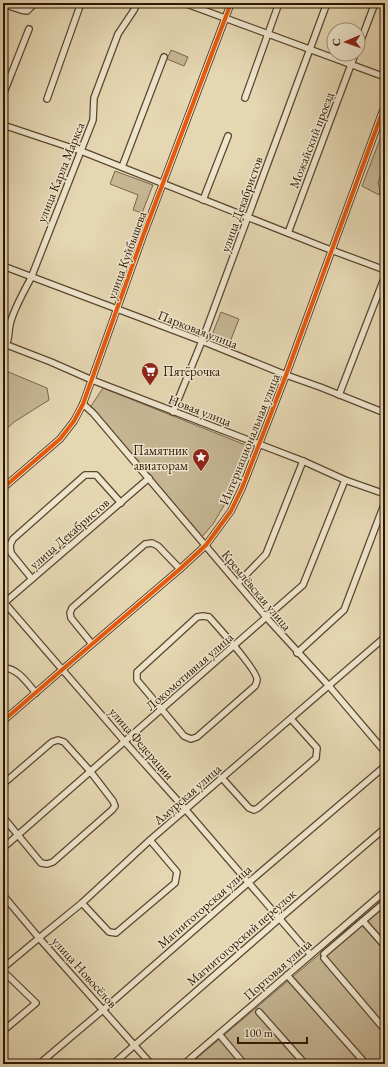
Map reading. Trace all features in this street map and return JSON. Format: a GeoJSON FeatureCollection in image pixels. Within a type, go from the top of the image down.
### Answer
{"type":"FeatureCollection","features":[{"type":"Feature","properties":{"kind":"street"},"geometry":{"type":"LineString","coordinates":[[3,4],[27,11],[35,3]]}},
{"type":"Feature","properties":{"kind":"street"},"geometry":{"type":"LineString","coordinates":[[47,98],[81,3]]}},
{"type":"Feature","properties":{"kind":"street","name":"улица Карла Маркса"},"geometry":{"type":"LineString","coordinates":[[5,347],[10,334],[10,324],[24,289],[31,278],[93,120],[94,98],[118,34],[134,10],[136,3]]}},
{"type":"Feature","properties":{"kind":"street"},"geometry":{"type":"LineString","coordinates":[[184,3],[385,77]]}},
{"type":"Feature","properties":{"kind":"street","name":"улица Куйбышева"},"geometry":{"type":"LineString","coordinates":[[3,488],[60,439],[74,421],[83,404],[231,3]]}},
{"type":"Feature","properties":{"kind":"street"},"geometry":{"type":"LineString","coordinates":[[245,98],[279,3]]}},
{"type":"Feature","properties":{"kind":"street","name":"улица Декабристов"},"geometry":{"type":"LineString","coordinates":[[173,412],[202,341],[327,3]]}},
{"type":"Feature","properties":{"kind":"street"},"geometry":{"type":"LineString","coordinates":[[366,27],[375,3]]}},
{"type":"Feature","properties":{"kind":"street"},"geometry":{"type":"LineString","coordinates":[[3,95],[29,29]]}},
{"type":"Feature","properties":{"kind":"street"},"geometry":{"type":"LineString","coordinates":[[122,167],[164,57]]}},
{"type":"Feature","properties":{"kind":"street","name":"Можайский проезд"},"geometry":{"type":"LineString","coordinates":[[288,233],[352,62]]}},
{"type":"Feature","properties":{"kind":"street","name":"Интернациональная улица"},"geometry":{"type":"LineString","coordinates":[[3,722],[180,570],[206,545],[231,511],[242,488],[286,375],[385,105]]}},
{"type":"Feature","properties":{"kind":"street"},"geometry":{"type":"LineString","coordinates":[[3,125],[81,151],[248,218],[385,270]]}},
{"type":"Feature","properties":{"kind":"street"},"geometry":{"type":"LineString","coordinates":[[203,200],[228,136]]}},
{"type":"Feature","properties":{"kind":"street","name":"Парковая улица"},"geometry":{"type":"LineString","coordinates":[[3,266],[31,278],[202,341],[286,375],[385,412]]}},
{"type":"Feature","properties":{"kind":"street"},"geometry":{"type":"LineString","coordinates":[[339,394],[385,276]]}},
{"type":"Feature","properties":{"kind":"street","name":"Новая улица"},"geometry":{"type":"LineString","coordinates":[[5,347],[51,362],[173,412],[303,461],[345,480],[385,494]]}},
{"type":"Feature","properties":{"kind":"street","name":"Кремлёвская улица"},"geometry":{"type":"LineString","coordinates":[[83,404],[93,413],[297,653],[329,686],[385,752]]}},
{"type":"Feature","properties":{"kind":"street"},"geometry":{"type":"LineString","coordinates":[[238,583],[266,554],[303,461]]}},
{"type":"Feature","properties":{"kind":"street"},"geometry":{"type":"LineString","coordinates":[[32,579],[11,553],[10,545],[13,539],[85,475],[96,475],[121,503]]}},
{"type":"Feature","properties":{"kind":"street","name":"улица Декабристов"},"geometry":{"type":"LineString","coordinates":[[4,603],[149,478]]}},
{"type":"Feature","properties":{"kind":"street","name":"Локомотивная улица"},"geometry":{"type":"LineString","coordinates":[[3,848],[304,585],[345,480]]}},
{"type":"Feature","properties":{"kind":"street"},"geometry":{"type":"LineString","coordinates":[[297,653],[344,610],[385,502]]}},
{"type":"Feature","properties":{"kind":"street"},"geometry":{"type":"LineString","coordinates":[[92,644],[71,618],[70,613],[72,608],[145,544],[152,543],[158,546],[180,570]]}},
{"type":"Feature","properties":{"kind":"street","name":"улица Федерации"},"geometry":{"type":"LineString","coordinates":[[4,603],[310,954]]}},
{"type":"Feature","properties":{"kind":"street"},"geometry":{"type":"LineString","coordinates":[[197,617],[209,617],[255,673],[257,680],[255,686],[197,737],[191,739],[184,736],[162,709],[137,680],[138,672],[197,617]]}},
{"type":"Feature","properties":{"kind":"street","name":"Амурская улица"},"geometry":{"type":"LineString","coordinates":[[3,969],[38,938],[82,903],[150,840],[385,638]]}},
{"type":"Feature","properties":{"kind":"street"},"geometry":{"type":"LineString","coordinates":[[3,668],[14,670],[36,693]]}},
{"type":"Feature","properties":{"kind":"street"},"geometry":{"type":"LineString","coordinates":[[222,778],[249,808],[254,810],[316,758],[317,748],[290,719]]}},
{"type":"Feature","properties":{"kind":"street"},"geometry":{"type":"LineString","coordinates":[[3,784],[52,742],[58,740],[64,742],[90,771],[113,801],[115,806],[53,862],[47,864],[41,863],[3,817]]}},
{"type":"Feature","properties":{"kind":"street","name":"Магнитогорская улица"},"geometry":{"type":"LineString","coordinates":[[39,1064],[104,1010],[248,883],[385,766]]}},
{"type":"Feature","properties":{"kind":"street","name":"Магнитогорский переулок"},"geometry":{"type":"LineString","coordinates":[[113,1064],[385,828]]}},
{"type":"Feature","properties":{"kind":"street"},"geometry":{"type":"LineString","coordinates":[[82,903],[109,932],[116,933],[175,883],[178,872],[150,840]]}},
{"type":"Feature","properties":{"kind":"street","name":"Портовая улица"},"geometry":{"type":"LineString","coordinates":[[184,1064],[385,891]]}},
{"type":"Feature","properties":{"kind":"street","name":"улица Новосёлов"},"geometry":{"type":"LineString","coordinates":[[3,895],[38,938],[151,1064]]}},
{"type":"Feature","properties":{"kind":"street"},"geometry":{"type":"LineString","coordinates":[[385,902],[324,956],[385,1030]]}},
{"type":"Feature","properties":{"kind":"street"},"geometry":{"type":"LineString","coordinates":[[363,921],[385,946]]}},
{"type":"Feature","properties":{"kind":"street"},"geometry":{"type":"LineString","coordinates":[[3,969],[36,1003],[3,1031]]}},
{"type":"Feature","properties":{"kind":"street"},"geometry":{"type":"LineString","coordinates":[[287,975],[366,1064]]}},
{"type":"Feature","properties":{"kind":"street"},"geometry":{"type":"LineString","coordinates":[[259,1012],[305,1064]]}},
{"type":"Feature","properties":{"kind":"street"},"geometry":{"type":"LineString","coordinates":[[219,1034],[244,1064]]}},
{"type":"Feature","properties":{"kind":"shaded area"},"geometry":{"type":"Polygon","coordinates":[[[171,50],[188,57],[184,66],[167,59],[171,50]]]}},
{"type":"Feature","properties":{"kind":"shaded area"},"geometry":{"type":"Polygon","coordinates":[[[385,126],[385,144],[380,157],[385,162],[378,183],[380,189],[379,195],[362,186],[385,126]]]}},
{"type":"Feature","properties":{"kind":"shaded area"},"geometry":{"type":"Polygon","coordinates":[[[115,171],[153,185],[142,213],[133,210],[138,195],[110,184],[115,171]]]}},
{"type":"Feature","properties":{"kind":"shaded area"},"geometry":{"type":"Polygon","coordinates":[[[221,312],[239,319],[230,342],[212,335],[221,312]]]}},
{"type":"Feature","properties":{"kind":"shaded area"},"geometry":{"type":"Polygon","coordinates":[[[6,371],[47,388],[49,400],[14,422],[3,432],[3,374],[6,371]]]}},
{"type":"Feature","properties":{"kind":"shaded area"},"geometry":{"type":"Polygon","coordinates":[[[103,388],[248,446],[232,492],[213,524],[202,537],[91,406],[103,388]]]}},
{"type":"Feature","properties":{"kind":"shaded area"},"geometry":{"type":"Polygon","coordinates":[[[385,894],[385,1064],[190,1064],[322,952],[385,894]]]}},
{"type":"Feature","properties":{"kind":"cycle path"},"geometry":{"type":"LineString","coordinates":[[3,488],[60,439],[74,421],[83,404],[143,236],[231,3]]}},
{"type":"Feature","properties":{"kind":"cycle path"},"geometry":{"type":"LineString","coordinates":[[3,721],[180,569],[206,545],[231,511],[242,488],[286,375],[385,105]]}},
{"type":"Feature","properties":{"kind":"place","name":"Пятёрочка"},"geometry":{"type":"Point","coordinates":[150,386]}},
{"type":"Feature","properties":{"kind":"place","name":"Памятник авиаторам"},"geometry":{"type":"Point","coordinates":[201,472]}}]}
